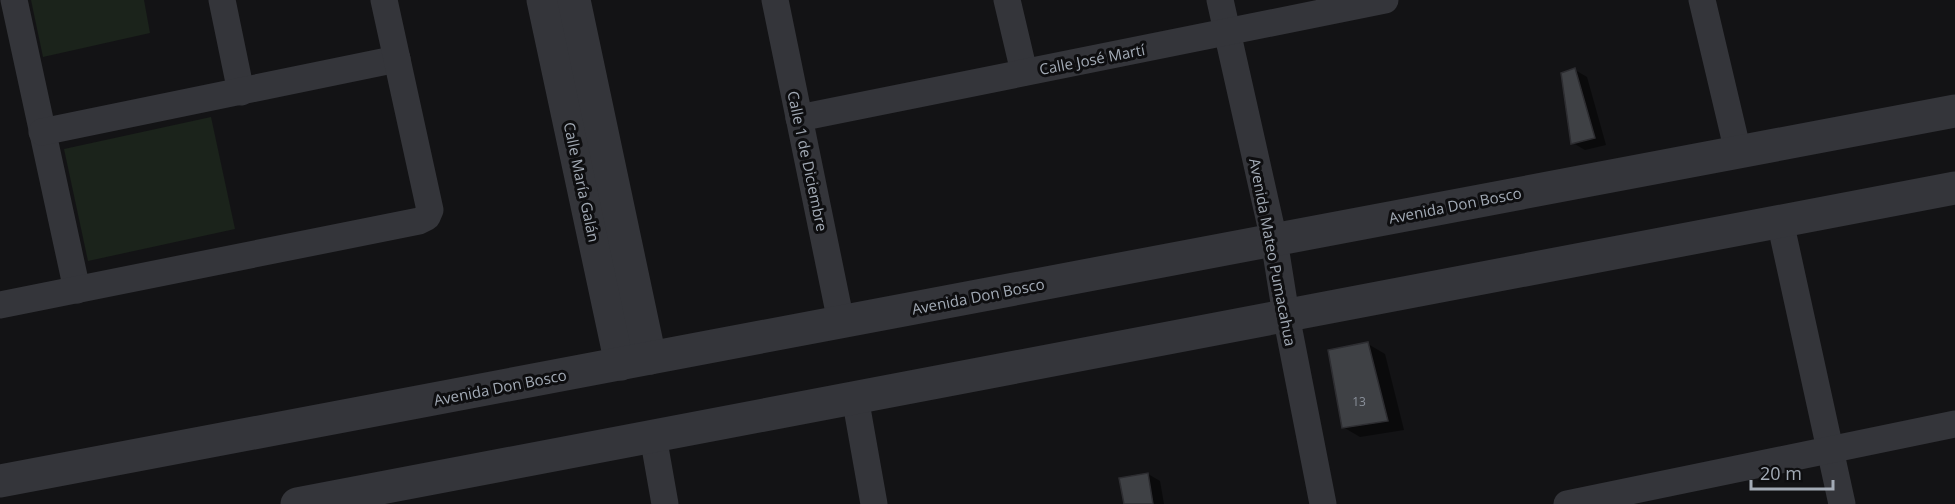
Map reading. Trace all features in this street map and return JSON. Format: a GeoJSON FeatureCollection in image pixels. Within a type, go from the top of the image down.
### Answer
{"type":"FeatureCollection","features":[{"type":"Feature","properties":{"kind":"street"},"geometry":{"type":"LineString","coordinates":[[14,0],[77,290]]}},
{"type":"Feature","properties":{"kind":"street"},"geometry":{"type":"LineString","coordinates":[[222,0],[241,92]]}},
{"type":"Feature","properties":{"kind":"street"},"geometry":{"type":"LineString","coordinates":[[0,305],[419,221],[427,217],[430,210],[384,0]]}},
{"type":"Feature","properties":{"kind":"street","name":"Calle María Galán"},"geometry":{"type":"LineString","coordinates":[[543,0],[635,361]]}},
{"type":"Feature","properties":{"kind":"street","name":"Calle María Galán"},"geometry":{"type":"LineString","coordinates":[[574,0],[635,361]]}},
{"type":"Feature","properties":{"kind":"street","name":"Calle 1 de Diciembre"},"geometry":{"type":"LineString","coordinates":[[775,0],[841,322]]}},
{"type":"Feature","properties":{"kind":"street"},"geometry":{"type":"LineString","coordinates":[[1007,0],[1024,72]]}},
{"type":"Feature","properties":{"kind":"street","name":"Avenida Mateo Pumacahua"},"geometry":{"type":"LineString","coordinates":[[1220,0],[1274,240],[1286,315],[1323,504]]}},
{"type":"Feature","properties":{"kind":"street","name":"Calle José Martí"},"geometry":{"type":"LineString","coordinates":[[799,118],[1385,0]]}},
{"type":"Feature","properties":{"kind":"street"},"geometry":{"type":"LineString","coordinates":[[1702,0],[1738,152]]}},
{"type":"Feature","properties":{"kind":"street"},"geometry":{"type":"LineString","coordinates":[[42,132],[397,59]]}},
{"type":"Feature","properties":{"kind":"street","name":"Avenida Don Bosco"},"geometry":{"type":"LineString","coordinates":[[5,488],[635,361],[1955,111]]}},
{"type":"Feature","properties":{"kind":"street"},"geometry":{"type":"LineString","coordinates":[[297,504],[1955,188]]}},
{"type":"Feature","properties":{"kind":"street"},"geometry":{"type":"LineString","coordinates":[[1780,221],[1842,504]]}},
{"type":"Feature","properties":{"kind":"street"},"geometry":{"type":"LineString","coordinates":[[855,398],[874,504]]}},
{"type":"Feature","properties":{"kind":"street"},"geometry":{"type":"LineString","coordinates":[[1567,504],[1955,424]]}},
{"type":"Feature","properties":{"kind":"street"},"geometry":{"type":"LineString","coordinates":[[653,436],[665,504]]}},
{"type":"Feature","properties":{"kind":"shaded area"},"geometry":{"type":"Polygon","coordinates":[[[31,0],[144,0],[150,33],[43,57],[31,0]]]}},
{"type":"Feature","properties":{"kind":"shaded area"},"geometry":{"type":"Polygon","coordinates":[[[211,117],[235,229],[88,261],[64,149],[211,117]]]}},
{"type":"Feature","properties":{"kind":"building"},"geometry":{"type":"Polygon","coordinates":[[[1575,68],[1595,138],[1571,144],[1561,73],[1575,68]]]}},
{"type":"Feature","properties":{"kind":"building"},"geometry":{"type":"Polygon","coordinates":[[[1368,342],[1388,421],[1342,428],[1328,350],[1368,342]]]}},
{"type":"Feature","properties":{"kind":"building"},"geometry":{"type":"Polygon","coordinates":[[[1148,473],[1153,504],[1124,504],[1119,478],[1148,473]]]}}]}
